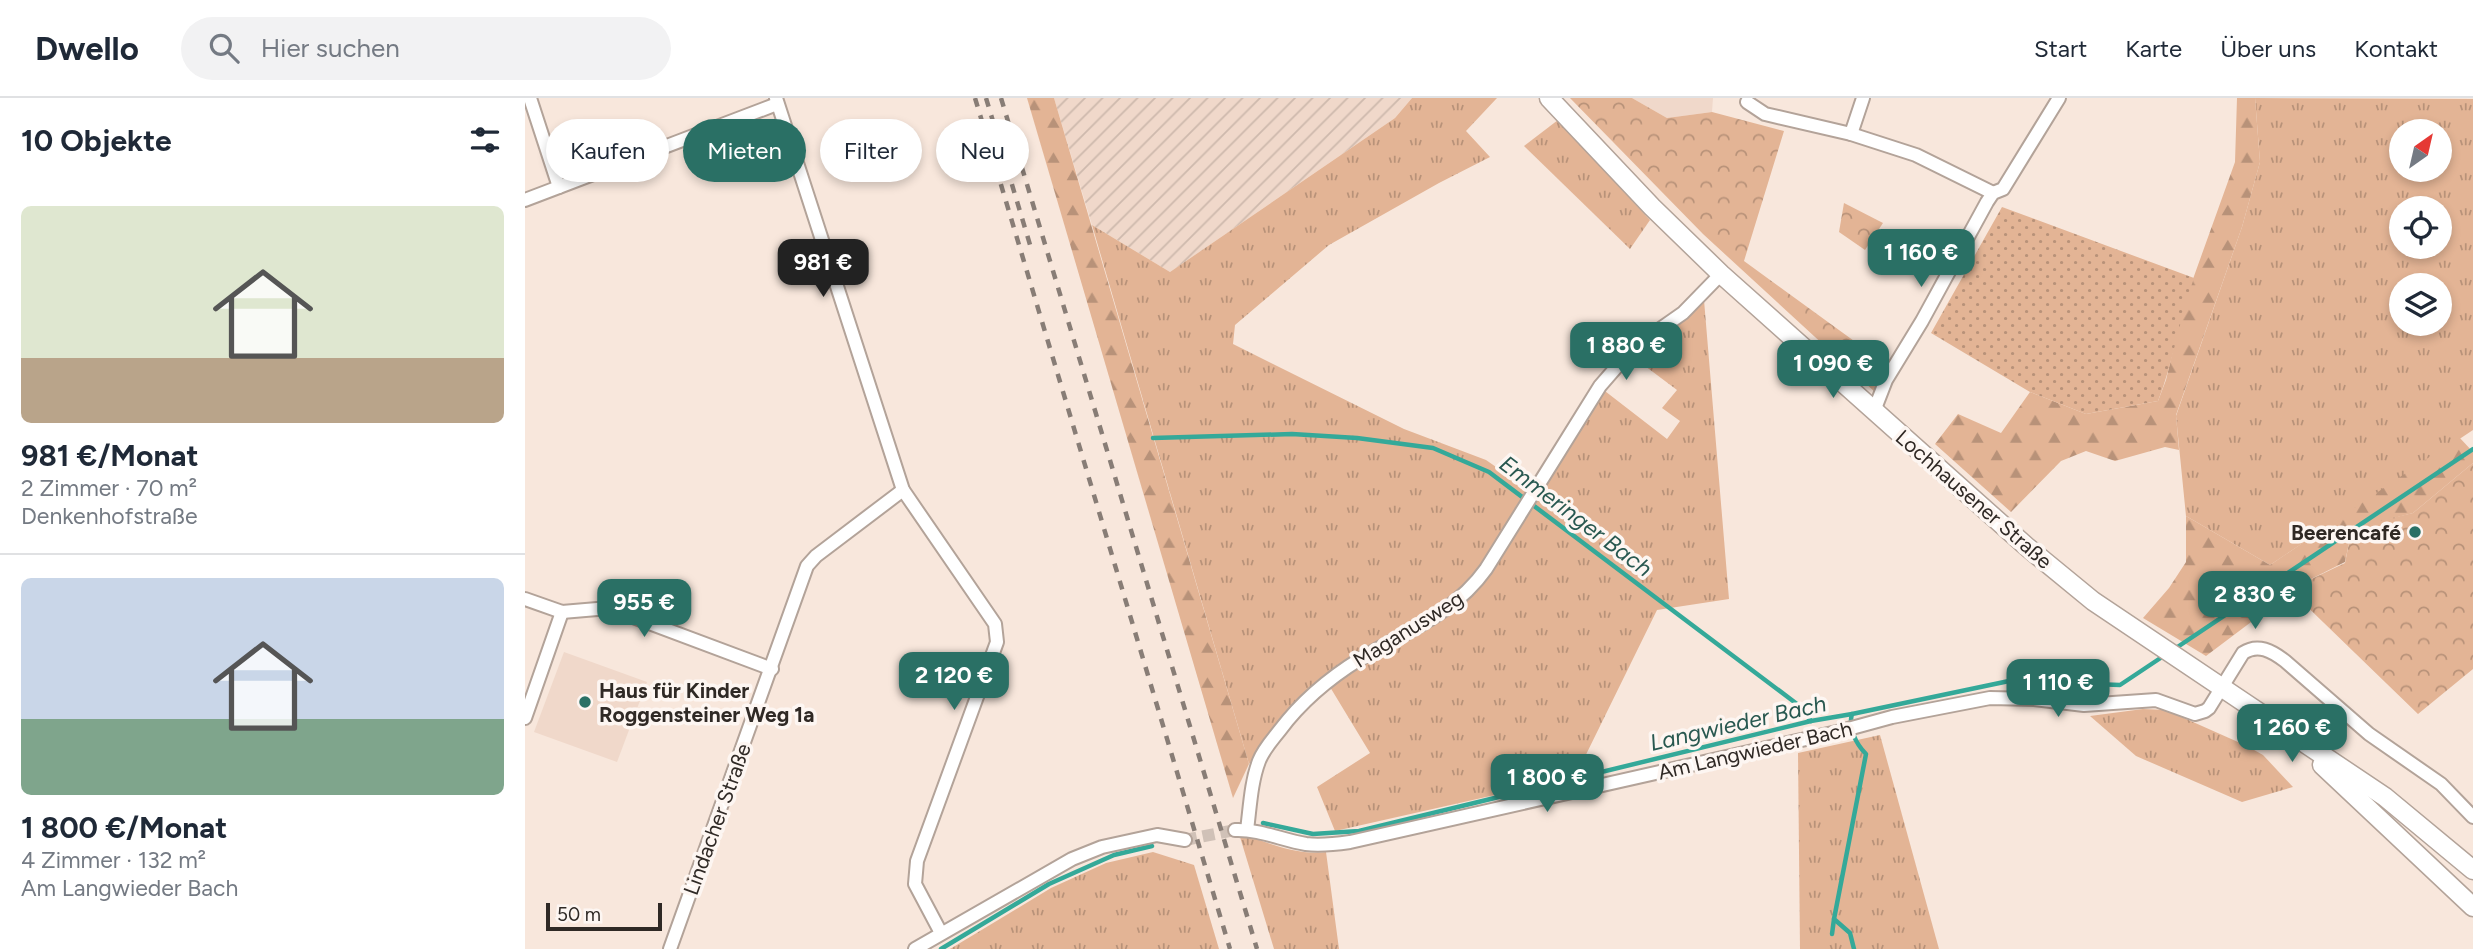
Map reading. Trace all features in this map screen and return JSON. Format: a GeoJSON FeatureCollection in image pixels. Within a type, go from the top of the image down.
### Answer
{"type":"FeatureCollection","features":[{"type":"Feature","properties":{"kind":"main road","name":"Lochhausener Straße"},"geometry":{"type":"LineString","coordinates":[[1549,98],[1652,207],[1721,274],[2036,554],[2093,601],[2385,797],[2473,870]]}},
{"type":"Feature","properties":{"kind":"main road","name":"Lochhausener Straße"},"geometry":{"type":"LineString","coordinates":[[2240,699],[2315,759],[2473,907]]}},
{"type":"Feature","properties":{"kind":"street"},"geometry":{"type":"LineString","coordinates":[[530,98],[559,187]]}},
{"type":"Feature","properties":{"kind":"street"},"geometry":{"type":"LineString","coordinates":[[1851,134],[1863,98]]}},
{"type":"Feature","properties":{"kind":"street"},"geometry":{"type":"LineString","coordinates":[[1874,411],[1886,380],[1993,193],[2003,189],[2059,98]]}},
{"type":"Feature","properties":{"kind":"street"},"geometry":{"type":"LineString","coordinates":[[525,200],[776,101],[903,490],[995,624],[997,642],[917,861],[915,884],[941,933]]}},
{"type":"Feature","properties":{"kind":"street"},"geometry":{"type":"LineString","coordinates":[[1747,102],[1765,114],[1851,134],[1916,155],[1993,193]]}},
{"type":"Feature","properties":{"kind":"street","name":"Maganusweg"},"geometry":{"type":"LineString","coordinates":[[1241,830],[1260,757],[1286,721],[1344,670],[1407,634],[1464,596],[1486,569],[1600,386],[1633,348],[1683,313],[1721,274]]}},
{"type":"Feature","properties":{"kind":"street","name":"Lindacher Straße"},"geometry":{"type":"LineString","coordinates":[[670,949],[807,566],[816,556],[903,490]]}},
{"type":"Feature","properties":{"kind":"street"},"geometry":{"type":"LineString","coordinates":[[525,599],[562,612],[609,608],[772,668]]}},
{"type":"Feature","properties":{"kind":"street"},"geometry":{"type":"LineString","coordinates":[[525,718],[562,612]]}},
{"type":"Feature","properties":{"kind":"street","name":"Am Langwieder Bach"},"geometry":{"type":"LineString","coordinates":[[1241,830],[1307,844],[1333,845],[1846,730],[1892,717],[1990,698],[2034,699],[2084,705],[2156,700],[2195,714],[2201,713],[2209,708],[2243,653],[2252,648],[2264,649],[2285,661],[2369,734],[2441,784],[2473,817]]}},
{"type":"Feature","properties":{"kind":"street"},"geometry":{"type":"LineString","coordinates":[[915,949],[1072,859],[1102,847],[1157,835],[1185,840]]}},
{"type":"Feature","properties":{"kind":"shaded area"},"geometry":{"type":"Polygon","coordinates":[[[1054,98],[1412,98],[1395,118],[1170,272],[1092,225],[1054,98]]]}},
{"type":"Feature","properties":{"kind":"shaded area"},"geometry":{"type":"Polygon","coordinates":[[[1632,98],[1713,98],[1712,112],[1667,118],[1632,98]]]}},
{"type":"Feature","properties":{"kind":"shaded area"},"geometry":{"type":"Polygon","coordinates":[[[564,652],[647,682],[617,762],[534,732],[564,652]]]}},
{"type":"Feature","properties":{"kind":"green space"},"geometry":{"type":"Polygon","coordinates":[[[1027,98],[1054,98],[1249,764],[1233,798],[1027,98]]]}},
{"type":"Feature","properties":{"kind":"green space"},"geometry":{"type":"Polygon","coordinates":[[[1412,98],[1497,98],[1466,131],[1490,157],[1329,245],[1235,325],[1233,344],[1404,429],[1486,460],[1532,492],[1474,580],[1454,600],[1282,718],[1249,764],[1092,225],[1170,272],[1395,118],[1412,98]]]}},
{"type":"Feature","properties":{"kind":"green space"},"geometry":{"type":"Polygon","coordinates":[[[1570,98],[1632,98],[1667,118],[1712,112],[1784,131],[1744,261],[1861,346],[1894,363],[1876,393],[1703,234],[1570,98]]]}},
{"type":"Feature","properties":{"kind":"green space"},"geometry":{"type":"Polygon","coordinates":[[[2237,98],[2255,98],[2260,162],[2242,227],[2176,415],[2179,450],[2165,447],[2115,461],[2086,451],[2061,461],[2011,512],[1935,444],[1958,414],[2001,433],[2030,392],[2086,414],[2158,401],[2166,380],[2184,304],[2235,162],[2237,98]]]}},
{"type":"Feature","properties":{"kind":"green space"},"geometry":{"type":"Polygon","coordinates":[[[2255,98],[2473,99],[2473,430],[2270,565],[2186,516],[2176,416],[2242,227],[2260,162],[2255,98]]]}},
{"type":"Feature","properties":{"kind":"green space"},"geometry":{"type":"Polygon","coordinates":[[[1558,120],[1650,220],[1630,249],[1524,146],[1558,120]]]}},
{"type":"Feature","properties":{"kind":"green space"},"geometry":{"type":"Polygon","coordinates":[[[1844,203],[1883,223],[1865,250],[1839,232],[1844,203]]]}},
{"type":"Feature","properties":{"kind":"green space"},"geometry":{"type":"Polygon","coordinates":[[[2002,207],[2194,278],[2158,401],[2086,414],[2030,392],[1931,333],[2002,207]]]}},
{"type":"Feature","properties":{"kind":"green space"},"geometry":{"type":"Polygon","coordinates":[[[1704,300],[1729,599],[1657,610],[1575,777],[1335,831],[1317,787],[1370,753],[1330,687],[1334,681],[1464,599],[1601,388],[1667,439],[1680,421],[1662,408],[1677,390],[1645,366],[1657,351],[1648,344],[1704,300]]]}},
{"type":"Feature","properties":{"kind":"green space"},"geometry":{"type":"Polygon","coordinates":[[[2459,437],[2473,452],[2473,463],[2413,513],[2375,523],[2349,543],[2345,562],[2303,583],[2206,656],[2143,618],[2169,588],[2186,562],[2186,516],[2270,565],[2459,437]]]}},
{"type":"Feature","properties":{"kind":"green space"},"geometry":{"type":"Polygon","coordinates":[[[2473,463],[2473,669],[2418,714],[2292,592],[2303,583],[2345,563],[2349,543],[2375,522],[2413,513],[2473,463]]]}},
{"type":"Feature","properties":{"kind":"green space"},"geometry":{"type":"Polygon","coordinates":[[[2143,709],[2166,710],[2247,746],[2263,755],[2293,787],[2242,802],[2136,756],[2090,716],[2143,709]]]}},
{"type":"Feature","properties":{"kind":"green space"},"geometry":{"type":"Polygon","coordinates":[[[1880,735],[1939,949],[1800,949],[1798,753],[1880,735]]]}},
{"type":"Feature","properties":{"kind":"green space"},"geometry":{"type":"Polygon","coordinates":[[[1248,836],[1295,851],[1326,852],[1339,949],[1274,949],[1240,837],[1248,836]]]}},
{"type":"Feature","properties":{"kind":"green space"},"geometry":{"type":"Polygon","coordinates":[[[1153,852],[1194,865],[1219,949],[950,949],[1051,888],[1106,863],[1153,852]]]}},
{"type":"Feature","properties":{"kind":"waterway","name":"Emmeringer Bach"},"geometry":{"type":"LineString","coordinates":[[1153,438],[1292,434],[1357,438],[1433,448],[1489,472],[1797,704],[1811,721]]}},
{"type":"Feature","properties":{"kind":"waterway","name":"Langwieder Bach"},"geometry":{"type":"LineString","coordinates":[[2173,650],[2473,449]]}},
{"type":"Feature","properties":{"kind":"waterway","name":"Langwieder Bach"},"geometry":{"type":"LineString","coordinates":[[1854,949],[1850,933],[1834,919],[1866,754],[1854,736],[1852,714],[2009,681],[2120,685],[2165,655]]}},
{"type":"Feature","properties":{"kind":"waterway","name":"Langwieder Bach"},"geometry":{"type":"LineString","coordinates":[[1263,823],[1313,834],[1359,831],[1811,721],[1852,714]]}},
{"type":"Feature","properties":{"kind":"waterway","name":"Langwieder Bach"},"geometry":{"type":"LineString","coordinates":[[941,949],[1049,884],[1114,855],[1152,846]]}},
{"type":"Feature","properties":{"kind":"waterway"},"geometry":{"type":"LineString","coordinates":[[1832,934],[1834,919]]}},
{"type":"Feature","properties":{"kind":"tunnel"},"geometry":{"type":"LineString","coordinates":[[1185,840],[1235,830]]}},
{"type":"Feature","properties":{"kind":"railway"},"geometry":{"type":"LineString","coordinates":[[975,98],[1230,949]]}},
{"type":"Feature","properties":{"kind":"railway"},"geometry":{"type":"LineString","coordinates":[[986,98],[1031,248]]}},
{"type":"Feature","properties":{"kind":"railway"},"geometry":{"type":"LineString","coordinates":[[1001,98],[1257,949]]}},
{"type":"Feature","properties":{"kind":"place","name":"Beerencafé"},"geometry":{"type":"Point","coordinates":[2415,532]}},
{"type":"Feature","properties":{"kind":"place","name":"Haus für Kinder Roggensteiner Weg 1a"},"geometry":{"type":"Point","coordinates":[585,702]}}]}
